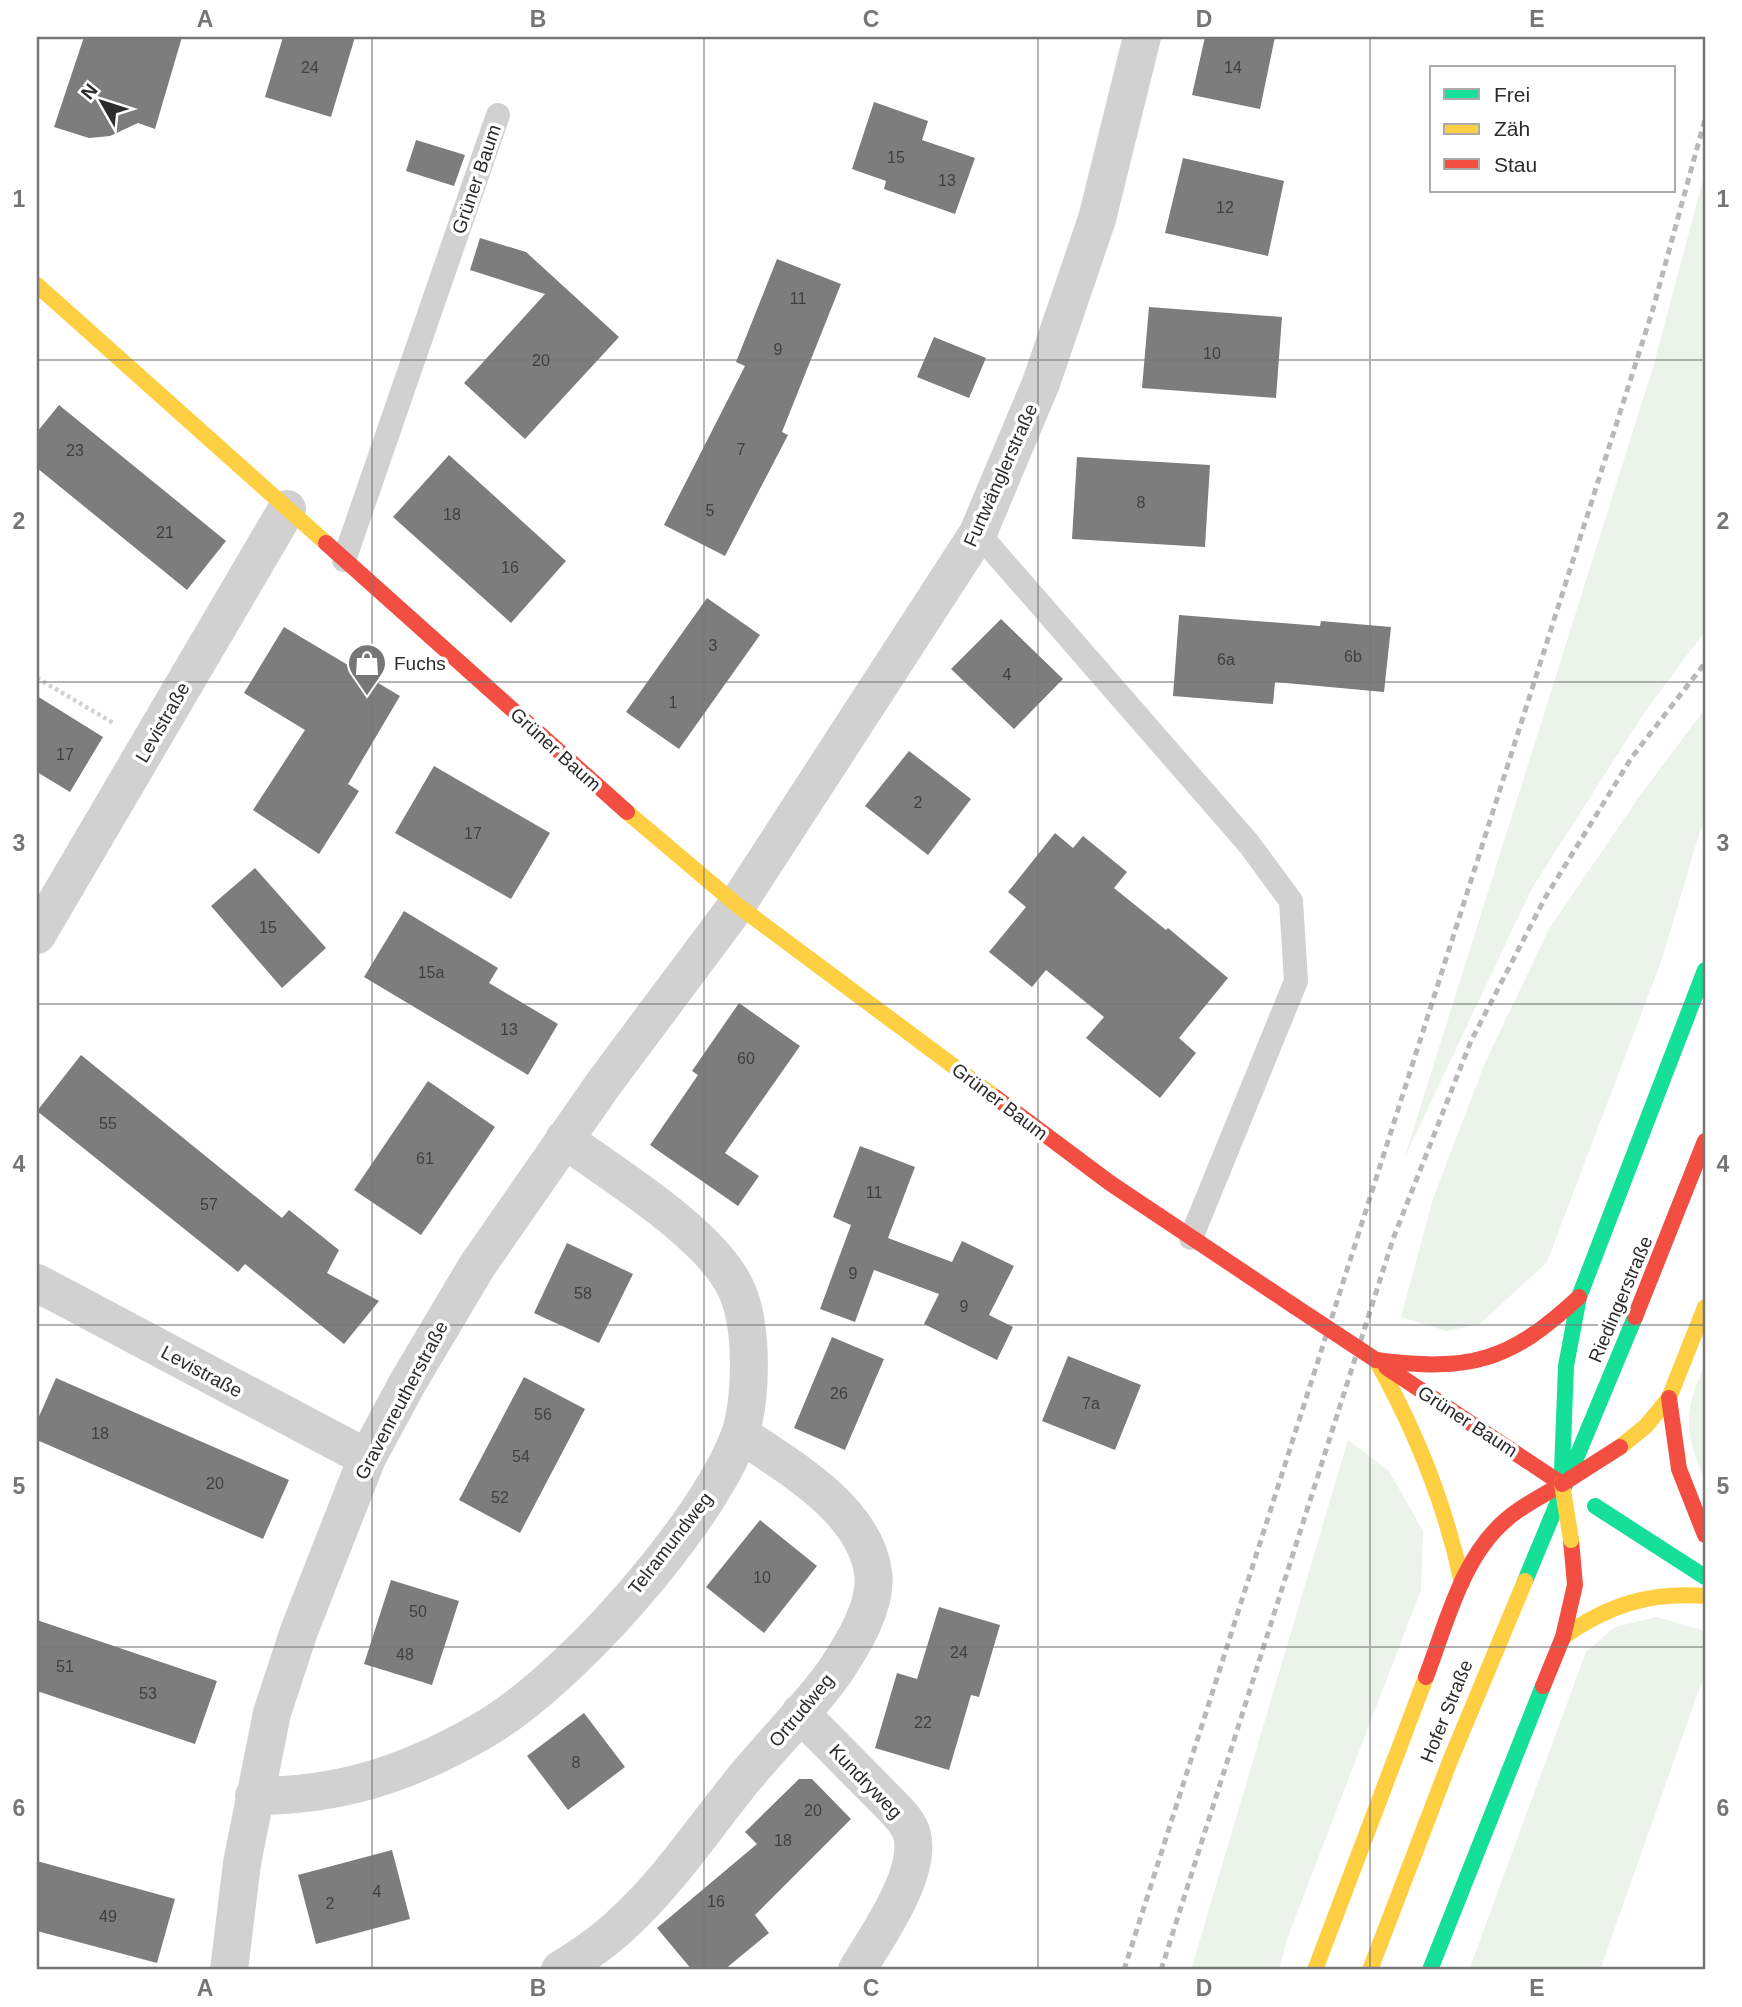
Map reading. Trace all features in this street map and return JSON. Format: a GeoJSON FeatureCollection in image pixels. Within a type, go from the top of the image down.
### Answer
{"type":"FeatureCollection","features":[{"type":"Feature","properties":{"kind":"main road","name":"Grüner Baum"},"geometry":{"type":"LineString","coordinates":[[37,285],[599,788],[737,905],[1110,1183],[1531,1463],[1565,1477],[1595,1506],[1705,1577]]}},
{"type":"Feature","properties":{"kind":"main road"},"geometry":{"type":"LineString","coordinates":[[1430,1970],[1563,1637],[1575,1585],[1562,1420],[1566,1366],[1578,1297],[1705,971]]}},
{"type":"Feature","properties":{"kind":"main road","name":"Riedingerstraße"},"geometry":{"type":"LineString","coordinates":[[1565,1477],[1664,1250],[1705,1141]]}},
{"type":"Feature","properties":{"kind":"main road"},"geometry":{"type":"LineString","coordinates":[[1376,1360],[1428,1368],[1474,1364],[1506,1352],[1549,1327],[1578,1297]]}},
{"type":"Feature","properties":{"kind":"main road"},"geometry":{"type":"LineString","coordinates":[[1314,1970],[1462,1583],[1479,1550],[1506,1520],[1565,1477],[1620,1447],[1646,1426],[1669,1398],[1705,1307]]}},
{"type":"Feature","properties":{"kind":"main road"},"geometry":{"type":"LineString","coordinates":[[1376,1360],[1411,1422],[1435,1480],[1452,1530],[1462,1583]]}},
{"type":"Feature","properties":{"kind":"main road"},"geometry":{"type":"LineString","coordinates":[[1669,1398],[1671,1438],[1681,1481],[1705,1535]]}},
{"type":"Feature","properties":{"kind":"main road","name":"Hofer Straße"},"geometry":{"type":"LineString","coordinates":[[1370,1970],[1450,1756],[1565,1477]]}},
{"type":"Feature","properties":{"kind":"main road"},"geometry":{"type":"LineString","coordinates":[[1563,1637],[1589,1616],[1630,1599],[1676,1593],[1705,1596]]}},
{"type":"Feature","properties":{"kind":"street","name":"Furtwänglerstraße"},"geometry":{"type":"LineString","coordinates":[[737,905],[978,533],[1041,383],[1097,219],[1142,37]]}},
{"type":"Feature","properties":{"kind":"street","name":"Levistraße"},"geometry":{"type":"LineString","coordinates":[[37,935],[287,509]]}},
{"type":"Feature","properties":{"kind":"street","name":"Gravenreutherstraße"},"geometry":{"type":"LineString","coordinates":[[229,1970],[242,1863],[272,1713],[299,1631],[367,1458],[447,1314],[564,1139],[737,905]]}},
{"type":"Feature","properties":{"kind":"street","name":"Telramundweg"},"geometry":{"type":"LineString","coordinates":[[254,1796],[328,1792],[390,1775],[440,1754],[518,1709],[576,1657],[650,1573],[704,1503],[740,1434],[748,1336],[745,1312],[729,1273],[702,1241],[564,1139]]}},
{"type":"Feature","properties":{"kind":"street","name":"Levistraße"},"geometry":{"type":"LineString","coordinates":[[37,1283],[367,1458]]}},
{"type":"Feature","properties":{"kind":"street","name":"Ortrudweg"},"geometry":{"type":"LineString","coordinates":[[561,1970],[619,1927],[643,1904],[835,1671],[856,1635],[870,1602],[873,1574],[867,1550],[836,1507],[795,1472],[740,1434]]}},
{"type":"Feature","properties":{"kind":"street","name":"Kundryweg"},"geometry":{"type":"LineString","coordinates":[[800,1713],[904,1819],[912,1835],[910,1870],[890,1914],[857,1970]]}},
{"type":"Feature","properties":{"kind":"lane","name":"Grüner Baum"},"geometry":{"type":"LineString","coordinates":[[344,560],[498,114]]}},
{"type":"Feature","properties":{"kind":"lane"},"geometry":{"type":"LineString","coordinates":[[978,533],[1249,844],[1291,901],[1296,981],[1265,1063],[1191,1238]]}},
{"type":"Feature","properties":{"kind":"path"},"geometry":{"type":"LineString","coordinates":[[37,678],[149,744]]}},
{"type":"Feature","properties":{"kind":"shaded area"},"geometry":{"type":"Polygon","coordinates":[[[1705,172],[1705,631],[1644,713],[1532,888],[1404,1159],[1654,364],[1705,172]]]}},
{"type":"Feature","properties":{"kind":"shaded area"},"geometry":{"type":"Polygon","coordinates":[[[1705,709],[1705,814],[1662,959],[1547,1262],[1480,1324],[1446,1331],[1401,1317],[1433,1199],[1484,1065],[1549,929],[1641,794],[1705,709]]]}},
{"type":"Feature","properties":{"kind":"shaded area"},"geometry":{"type":"Polygon","coordinates":[[[1705,1364],[1705,1481],[1693,1449],[1689,1422],[1693,1396],[1705,1364]]]}},
{"type":"Feature","properties":{"kind":"shaded area"},"geometry":{"type":"Polygon","coordinates":[[[1348,1440],[1389,1471],[1423,1531],[1421,1590],[1287,1939],[1279,1970],[1191,1970],[1348,1440]]]}},
{"type":"Feature","properties":{"kind":"shaded area"},"geometry":{"type":"Polygon","coordinates":[[[1657,1617],[1705,1631],[1705,1673],[1600,1970],[1469,1970],[1586,1652],[1615,1627],[1657,1617]]]}},
{"type":"Feature","properties":{"kind":"building"},"geometry":{"type":"Polygon","coordinates":[[[84,37],[182,37],[155,129],[138,123],[110,136],[89,138],[54,127],[84,37]]]}},
{"type":"Feature","properties":{"kind":"building"},"geometry":{"type":"Polygon","coordinates":[[[283,37],[355,37],[331,117],[265,97],[283,37]]]}},
{"type":"Feature","properties":{"kind":"building"},"geometry":{"type":"Polygon","coordinates":[[[1205,37],[1275,37],[1260,109],[1192,95],[1205,37]]]}},
{"type":"Feature","properties":{"kind":"building"},"geometry":{"type":"Polygon","coordinates":[[[874,102],[928,121],[922,140],[975,158],[955,214],[884,189],[886,181],[852,169],[874,102]]]}},
{"type":"Feature","properties":{"kind":"building"},"geometry":{"type":"Polygon","coordinates":[[[416,140],[465,155],[454,186],[406,171],[416,140]]]}},
{"type":"Feature","properties":{"kind":"building"},"geometry":{"type":"Polygon","coordinates":[[[1183,158],[1284,181],[1268,256],[1165,233],[1183,158]]]}},
{"type":"Feature","properties":{"kind":"building"},"geometry":{"type":"Polygon","coordinates":[[[480,238],[526,252],[619,337],[525,439],[464,383],[545,294],[470,270],[480,238]]]}},
{"type":"Feature","properties":{"kind":"building"},"geometry":{"type":"Polygon","coordinates":[[[777,259],[841,284],[782,432],[788,435],[725,556],[664,525],[745,366],[736,362],[777,259]]]}},
{"type":"Feature","properties":{"kind":"building"},"geometry":{"type":"Polygon","coordinates":[[[1149,307],[1282,317],[1276,398],[1142,388],[1149,307]]]}},
{"type":"Feature","properties":{"kind":"building"},"geometry":{"type":"Polygon","coordinates":[[[934,337],[986,358],[969,398],[917,377],[934,337]]]}},
{"type":"Feature","properties":{"kind":"building"},"geometry":{"type":"Polygon","coordinates":[[[59,405],[226,541],[187,590],[37,468],[37,432],[59,405]]]}},
{"type":"Feature","properties":{"kind":"building"},"geometry":{"type":"Polygon","coordinates":[[[449,455],[566,561],[511,623],[393,517],[449,455]]]}},
{"type":"Feature","properties":{"kind":"building"},"geometry":{"type":"Polygon","coordinates":[[[1077,457],[1210,465],[1205,547],[1072,539],[1077,457]]]}},
{"type":"Feature","properties":{"kind":"building"},"geometry":{"type":"Polygon","coordinates":[[[707,598],[760,635],[679,749],[626,712],[707,598]]]}},
{"type":"Feature","properties":{"kind":"building"},"geometry":{"type":"Polygon","coordinates":[[[1179,615],[1320,626],[1321,621],[1391,627],[1384,692],[1275,682],[1273,704],[1173,696],[1179,615]]]}},
{"type":"Feature","properties":{"kind":"building"},"geometry":{"type":"Polygon","coordinates":[[[1001,619],[1063,679],[1014,729],[951,669],[1001,619]]]}},
{"type":"Feature","properties":{"kind":"building"},"geometry":{"type":"Polygon","coordinates":[[[284,627],[400,696],[348,784],[359,791],[319,854],[253,810],[305,730],[244,693],[284,627]]]}},
{"type":"Feature","properties":{"kind":"building"},"geometry":{"type":"Polygon","coordinates":[[[37,696],[103,737],[70,792],[37,772],[37,696]]]}},
{"type":"Feature","properties":{"kind":"building"},"geometry":{"type":"Polygon","coordinates":[[[909,751],[971,799],[928,855],[865,806],[909,751]]]}},
{"type":"Feature","properties":{"kind":"building"},"geometry":{"type":"Polygon","coordinates":[[[434,766],[550,833],[511,899],[395,833],[434,766]]]}},
{"type":"Feature","properties":{"kind":"building"},"geometry":{"type":"Polygon","coordinates":[[[1055,833],[1073,848],[1083,836],[1127,872],[1114,888],[1228,978],[1179,1038],[1196,1053],[1160,1098],[1086,1038],[1104,1017],[1046,970],[1032,987],[989,952],[1026,907],[1008,892],[1055,833]]]}},
{"type":"Feature","properties":{"kind":"building"},"geometry":{"type":"Polygon","coordinates":[[[255,868],[326,948],[282,988],[211,906],[255,868]]]}},
{"type":"Feature","properties":{"kind":"building"},"geometry":{"type":"Polygon","coordinates":[[[404,911],[498,968],[489,983],[558,1024],[528,1075],[364,977],[404,911]]]}},
{"type":"Feature","properties":{"kind":"building"},"geometry":{"type":"Polygon","coordinates":[[[739,1003],[800,1046],[725,1153],[759,1176],[738,1206],[650,1145],[698,1075],[692,1071],[739,1003]]]}},
{"type":"Feature","properties":{"kind":"building"},"geometry":{"type":"Polygon","coordinates":[[[81,1055],[282,1218],[289,1210],[339,1250],[327,1273],[379,1301],[344,1344],[245,1264],[238,1272],[37,1111],[81,1055]]]}},
{"type":"Feature","properties":{"kind":"building"},"geometry":{"type":"Polygon","coordinates":[[[428,1081],[495,1127],[421,1235],[354,1190],[428,1081]]]}},
{"type":"Feature","properties":{"kind":"building"},"geometry":{"type":"Polygon","coordinates":[[[860,1146],[915,1167],[888,1238],[952,1262],[962,1241],[1014,1266],[989,1315],[1013,1327],[997,1360],[924,1324],[939,1294],[874,1270],[855,1322],[820,1309],[851,1225],[833,1217],[860,1146]]]}},
{"type":"Feature","properties":{"kind":"building"},"geometry":{"type":"Polygon","coordinates":[[[567,1243],[633,1274],[599,1343],[534,1313],[567,1243]]]}},
{"type":"Feature","properties":{"kind":"building"},"geometry":{"type":"Polygon","coordinates":[[[832,1337],[884,1359],[845,1450],[794,1428],[832,1337]]]}},
{"type":"Feature","properties":{"kind":"building"},"geometry":{"type":"Polygon","coordinates":[[[1068,1356],[1141,1385],[1115,1450],[1042,1421],[1068,1356]]]}},
{"type":"Feature","properties":{"kind":"building"},"geometry":{"type":"Polygon","coordinates":[[[524,1377],[585,1409],[520,1533],[459,1500],[524,1377]]]}},
{"type":"Feature","properties":{"kind":"building"},"geometry":{"type":"Polygon","coordinates":[[[56,1378],[289,1480],[263,1539],[37,1440],[37,1421],[56,1378]]]}},
{"type":"Feature","properties":{"kind":"building"},"geometry":{"type":"Polygon","coordinates":[[[760,1520],[817,1566],[764,1633],[706,1587],[760,1520]]]}},
{"type":"Feature","properties":{"kind":"building"},"geometry":{"type":"Polygon","coordinates":[[[391,1580],[459,1601],[432,1685],[364,1664],[391,1580]]]}},
{"type":"Feature","properties":{"kind":"building"},"geometry":{"type":"Polygon","coordinates":[[[939,1607],[1000,1625],[979,1697],[971,1695],[949,1770],[875,1748],[897,1673],[917,1679],[939,1607]]]}},
{"type":"Feature","properties":{"kind":"building"},"geometry":{"type":"Polygon","coordinates":[[[37,1620],[217,1681],[195,1744],[37,1691],[37,1620]]]}},
{"type":"Feature","properties":{"kind":"building"},"geometry":{"type":"Polygon","coordinates":[[[584,1713],[625,1767],[568,1810],[527,1756],[584,1713]]]}},
{"type":"Feature","properties":{"kind":"building"},"geometry":{"type":"Polygon","coordinates":[[[799,1779],[812,1779],[851,1819],[755,1915],[769,1933],[724,1970],[692,1970],[657,1928],[757,1844],[745,1832],[799,1779]]]}},
{"type":"Feature","properties":{"kind":"building"},"geometry":{"type":"Polygon","coordinates":[[[392,1850],[410,1919],[316,1944],[298,1875],[392,1850]]]}},
{"type":"Feature","properties":{"kind":"building"},"geometry":{"type":"Polygon","coordinates":[[[37,1861],[175,1899],[157,1963],[37,1931],[37,1861]]]}},
{"type":"Feature","properties":{"kind":"railway"},"geometry":{"type":"LineString","coordinates":[[1124,1970],[1653,309],[1705,119]]}},
{"type":"Feature","properties":{"kind":"railway"},"geometry":{"type":"LineString","coordinates":[[1161,1970],[1393,1239],[1471,1041],[1545,898],[1632,757],[1705,663]]}},
{"type":"Feature","properties":{"kind":"traffic: fast"},"geometry":{"type":"LineString","coordinates":[[1562,1471],[1566,1366],[1579,1297],[1705,970]]}},
{"type":"Feature","properties":{"kind":"traffic: fast"},"geometry":{"type":"LineString","coordinates":[[1525,1581],[1635,1317]]}},
{"type":"Feature","properties":{"kind":"traffic: fast"},"geometry":{"type":"LineString","coordinates":[[1595,1506],[1705,1577]]}},
{"type":"Feature","properties":{"kind":"traffic: fast"},"geometry":{"type":"LineString","coordinates":[[1430,1970],[1543,1686]]}},
{"type":"Feature","properties":{"kind":"traffic: slow"},"geometry":{"type":"LineString","coordinates":[[37,285],[326,543]]}},
{"type":"Feature","properties":{"kind":"traffic: slow"},"geometry":{"type":"LineString","coordinates":[[627,812],[737,905],[995,1097]]}},
{"type":"Feature","properties":{"kind":"traffic: slow"},"geometry":{"type":"LineString","coordinates":[[1620,1447],[1646,1426],[1669,1398],[1705,1307]]}},
{"type":"Feature","properties":{"kind":"traffic: slow"},"geometry":{"type":"LineString","coordinates":[[1376,1360],[1428,1468],[1447,1524],[1462,1583]]}},
{"type":"Feature","properties":{"kind":"traffic: slow"},"geometry":{"type":"LineString","coordinates":[[1562,1484],[1571,1540]]}},
{"type":"Feature","properties":{"kind":"traffic: slow"},"geometry":{"type":"LineString","coordinates":[[1370,1970],[1450,1761],[1525,1581]]}},
{"type":"Feature","properties":{"kind":"traffic: slow"},"geometry":{"type":"LineString","coordinates":[[1563,1637],[1596,1617],[1630,1603],[1666,1596],[1705,1596]]}},
{"type":"Feature","properties":{"kind":"traffic: slow"},"geometry":{"type":"LineString","coordinates":[[1315,1970],[1426,1677]]}},
{"type":"Feature","properties":{"kind":"traffic: jam"},"geometry":{"type":"LineString","coordinates":[[326,543],[627,812]]}},
{"type":"Feature","properties":{"kind":"traffic: jam"},"geometry":{"type":"LineString","coordinates":[[995,1097],[1110,1183],[1294,1306]]}},
{"type":"Feature","properties":{"kind":"traffic: jam"},"geometry":{"type":"LineString","coordinates":[[1635,1317],[1705,1141]]}},
{"type":"Feature","properties":{"kind":"traffic: jam"},"geometry":{"type":"LineString","coordinates":[[1376,1360],[1438,1364],[1486,1357],[1509,1349],[1531,1336],[1579,1297]]}},
{"type":"Feature","properties":{"kind":"traffic: jam"},"geometry":{"type":"LineString","coordinates":[[1294,1306],[1376,1360]]}},
{"type":"Feature","properties":{"kind":"traffic: jam"},"geometry":{"type":"LineString","coordinates":[[1386,1367],[1562,1484]]}},
{"type":"Feature","properties":{"kind":"traffic: jam"},"geometry":{"type":"LineString","coordinates":[[1669,1398],[1679,1469],[1705,1535]]}},
{"type":"Feature","properties":{"kind":"traffic: jam"},"geometry":{"type":"LineString","coordinates":[[1562,1484],[1620,1447]]}},
{"type":"Feature","properties":{"kind":"traffic: jam"},"geometry":{"type":"LineString","coordinates":[[1426,1677],[1457,1592],[1478,1552],[1491,1534],[1513,1514],[1562,1484]]}},
{"type":"Feature","properties":{"kind":"traffic: jam"},"geometry":{"type":"LineString","coordinates":[[1543,1686],[1563,1637],[1575,1585],[1571,1540]]}},
{"type":"Feature","properties":{"kind":"place","name":"Fuchs"},"geometry":{"type":"Point","coordinates":[367,697]}}]}
